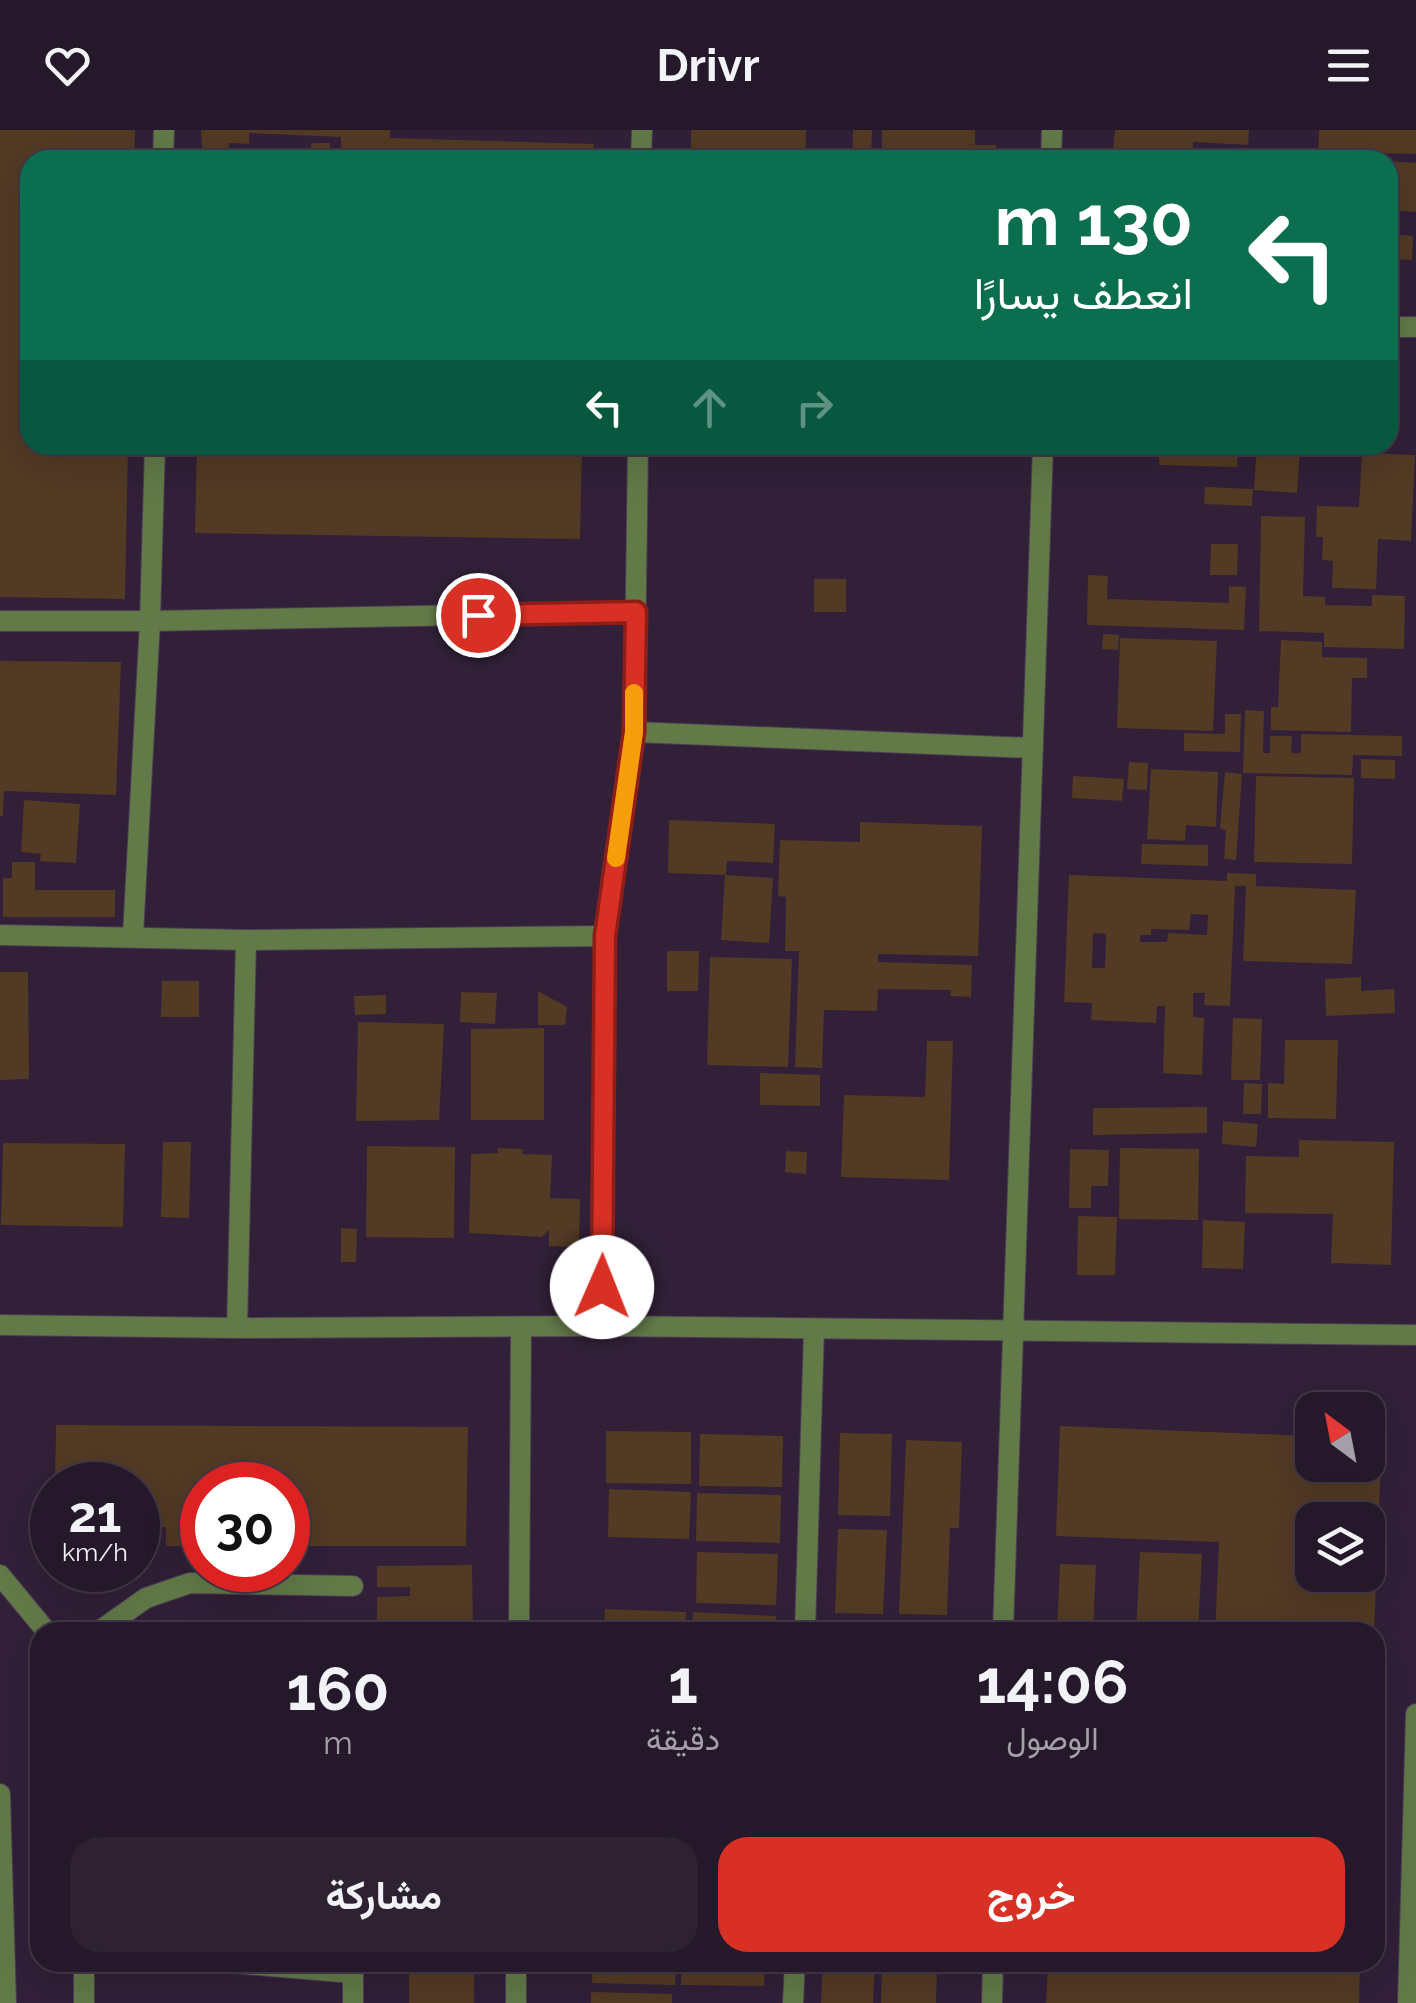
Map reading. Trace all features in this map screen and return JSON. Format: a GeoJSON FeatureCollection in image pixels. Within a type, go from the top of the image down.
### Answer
{"type":"FeatureCollection","features":[{"type":"Feature","properties":{"kind":"street"},"geometry":{"type":"LineString","coordinates":[[133,936],[155,455]]}},
{"type":"Feature","properties":{"kind":"street"},"geometry":{"type":"LineString","coordinates":[[601,1326],[605,936],[634,732],[638,455]]}},
{"type":"Feature","properties":{"kind":"street"},"geometry":{"type":"LineString","coordinates":[[1003,1622],[1043,455]]}},
{"type":"Feature","properties":{"kind":"street"},"geometry":{"type":"LineString","coordinates":[[0,621],[150,622],[636,612]]}},
{"type":"Feature","properties":{"kind":"street"},"geometry":{"type":"LineString","coordinates":[[634,732],[1032,748]]}},
{"type":"Feature","properties":{"kind":"street"},"geometry":{"type":"LineString","coordinates":[[0,935],[246,940],[605,936]]}},
{"type":"Feature","properties":{"kind":"street"},"geometry":{"type":"LineString","coordinates":[[237,1328],[246,940]]}},
{"type":"Feature","properties":{"kind":"street"},"geometry":{"type":"LineString","coordinates":[[0,1325],[601,1326],[1416,1335]]}},
{"type":"Feature","properties":{"kind":"street"},"geometry":{"type":"LineString","coordinates":[[519,1622],[521,1327]]}},
{"type":"Feature","properties":{"kind":"street"},"geometry":{"type":"LineString","coordinates":[[804,1622],[814,1329]]}},
{"type":"Feature","properties":{"kind":"street"},"geometry":{"type":"LineString","coordinates":[[0,1575],[39,1622]]}},
{"type":"Feature","properties":{"kind":"street"},"geometry":{"type":"LineString","coordinates":[[112,1622],[146,1598],[190,1583],[354,1586]]}},
{"type":"Feature","properties":{"kind":"street"},"geometry":{"type":"LineString","coordinates":[[1408,2003],[1416,1714]]}},
{"type":"Feature","properties":{"kind":"street"},"geometry":{"type":"LineString","coordinates":[[0,1794],[6,2003]]}},
{"type":"Feature","properties":{"kind":"street"},"geometry":{"type":"LineString","coordinates":[[84,1972],[84,2003]]}},
{"type":"Feature","properties":{"kind":"street"},"geometry":{"type":"LineString","coordinates":[[352,2003],[353,1972]]}},
{"type":"Feature","properties":{"kind":"street"},"geometry":{"type":"LineString","coordinates":[[516,1972],[516,2003]]}},
{"type":"Feature","properties":{"kind":"street"},"geometry":{"type":"LineString","coordinates":[[793,2003],[794,1972]]}},
{"type":"Feature","properties":{"kind":"street"},"geometry":{"type":"LineString","coordinates":[[992,2003],[993,1972]]}},
{"type":"Feature","properties":{"kind":"building"},"geometry":{"type":"Polygon","coordinates":[[[0,130],[135,130],[134,150],[20,150],[20,455],[128,455],[125,599],[0,597],[0,130]]]}},
{"type":"Feature","properties":{"kind":"building"},"geometry":{"type":"Polygon","coordinates":[[[201,130],[390,130],[390,138],[594,144],[594,150],[341,150],[341,137],[249,133],[249,144],[229,143],[229,150],[202,150],[201,130]]]}},
{"type":"Feature","properties":{"kind":"building"},"geometry":{"type":"Polygon","coordinates":[[[691,130],[806,130],[805,150],[691,150],[691,130]]]}},
{"type":"Feature","properties":{"kind":"building"},"geometry":{"type":"Polygon","coordinates":[[[853,130],[872,130],[871,150],[852,150],[853,130]]]}},
{"type":"Feature","properties":{"kind":"building"},"geometry":{"type":"Polygon","coordinates":[[[882,130],[975,130],[975,145],[996,145],[996,150],[882,150],[882,130]]]}},
{"type":"Feature","properties":{"kind":"building"},"geometry":{"type":"Polygon","coordinates":[[[1115,130],[1249,130],[1248,145],[1193,142],[1193,150],[1113,150],[1115,130]]]}},
{"type":"Feature","properties":{"kind":"building"},"geometry":{"type":"Polygon","coordinates":[[[1319,130],[1416,130],[1416,154],[1398,154],[1398,150],[1318,150],[1319,130]]]}},
{"type":"Feature","properties":{"kind":"building"},"geometry":{"type":"Polygon","coordinates":[[[311,143],[330,143],[330,150],[311,150],[311,143]]]}},
{"type":"Feature","properties":{"kind":"building"},"geometry":{"type":"Polygon","coordinates":[[[1398,162],[1416,163],[1416,212],[1398,211],[1398,162]]]}},
{"type":"Feature","properties":{"kind":"building"},"geometry":{"type":"Polygon","coordinates":[[[1398,235],[1413,236],[1412,260],[1398,259],[1398,235]]]}},
{"type":"Feature","properties":{"kind":"building"},"geometry":{"type":"Polygon","coordinates":[[[197,455],[582,455],[580,539],[195,533],[197,455]]]}},
{"type":"Feature","properties":{"kind":"building"},"geometry":{"type":"Polygon","coordinates":[[[1159,455],[1238,455],[1237,467],[1159,465],[1159,455]]]}},
{"type":"Feature","properties":{"kind":"building"},"geometry":{"type":"Polygon","coordinates":[[[1256,455],[1299,455],[1297,493],[1254,490],[1256,455]]]}},
{"type":"Feature","properties":{"kind":"building"},"geometry":{"type":"Polygon","coordinates":[[[1362,455],[1415,455],[1411,541],[1378,539],[1376,589],[1332,588],[1333,561],[1322,560],[1323,537],[1316,537],[1317,506],[1359,507],[1362,455]]]}},
{"type":"Feature","properties":{"kind":"building"},"geometry":{"type":"Polygon","coordinates":[[[1205,487],[1253,489],[1252,506],[1204,504],[1205,487]]]}},
{"type":"Feature","properties":{"kind":"building"},"geometry":{"type":"Polygon","coordinates":[[[1261,516],[1305,517],[1303,596],[1325,597],[1325,605],[1372,606],[1372,595],[1405,596],[1404,649],[1324,647],[1324,633],[1259,631],[1261,516]]]}},
{"type":"Feature","properties":{"kind":"building"},"geometry":{"type":"Polygon","coordinates":[[[1211,544],[1238,544],[1237,575],[1210,575],[1211,544]]]}},
{"type":"Feature","properties":{"kind":"building"},"geometry":{"type":"Polygon","coordinates":[[[1088,575],[1108,576],[1107,599],[1229,603],[1229,586],[1246,587],[1244,630],[1087,625],[1088,575]]]}},
{"type":"Feature","properties":{"kind":"building"},"geometry":{"type":"Polygon","coordinates":[[[814,579],[846,579],[846,612],[814,612],[814,579]]]}},
{"type":"Feature","properties":{"kind":"building"},"geometry":{"type":"Polygon","coordinates":[[[1103,634],[1119,635],[1118,650],[1102,649],[1103,634]]]}},
{"type":"Feature","properties":{"kind":"building"},"geometry":{"type":"Polygon","coordinates":[[[1120,638],[1217,641],[1213,731],[1117,728],[1120,638]]]}},
{"type":"Feature","properties":{"kind":"building"},"geometry":{"type":"Polygon","coordinates":[[[1281,640],[1322,642],[1322,657],[1367,658],[1367,678],[1352,678],[1351,732],[1271,730],[1271,707],[1278,707],[1281,640]]]}},
{"type":"Feature","properties":{"kind":"building"},"geometry":{"type":"Polygon","coordinates":[[[0,661],[121,662],[116,795],[4,791],[0,816],[0,661]]]}},
{"type":"Feature","properties":{"kind":"building"},"geometry":{"type":"Polygon","coordinates":[[[1245,710],[1264,711],[1263,753],[1270,753],[1270,736],[1292,736],[1291,753],[1301,753],[1301,734],[1402,736],[1402,756],[1353,755],[1352,775],[1243,773],[1245,710]]]}},
{"type":"Feature","properties":{"kind":"building"},"geometry":{"type":"Polygon","coordinates":[[[1225,714],[1241,714],[1240,752],[1184,751],[1184,733],[1225,734],[1225,714]]]}},
{"type":"Feature","properties":{"kind":"building"},"geometry":{"type":"Polygon","coordinates":[[[1361,759],[1395,760],[1395,779],[1361,778],[1361,759]]]}},
{"type":"Feature","properties":{"kind":"building"},"geometry":{"type":"Polygon","coordinates":[[[1129,762],[1148,763],[1147,790],[1127,789],[1129,762]]]}},
{"type":"Feature","properties":{"kind":"building"},"geometry":{"type":"Polygon","coordinates":[[[1151,769],[1218,772],[1216,827],[1186,825],[1185,841],[1147,839],[1151,769]]]}},
{"type":"Feature","properties":{"kind":"building"},"geometry":{"type":"Polygon","coordinates":[[[1225,772],[1242,774],[1236,860],[1224,859],[1226,830],[1220,829],[1225,772]]]}},
{"type":"Feature","properties":{"kind":"building"},"geometry":{"type":"Polygon","coordinates":[[[1073,776],[1124,779],[1122,801],[1072,798],[1073,776]]]}},
{"type":"Feature","properties":{"kind":"building"},"geometry":{"type":"Polygon","coordinates":[[[1256,776],[1354,778],[1352,864],[1254,862],[1256,776]]]}},
{"type":"Feature","properties":{"kind":"building"},"geometry":{"type":"Polygon","coordinates":[[[24,800],[80,804],[76,863],[40,861],[41,854],[21,852],[24,800]]]}},
{"type":"Feature","properties":{"kind":"building"},"geometry":{"type":"Polygon","coordinates":[[[669,820],[775,824],[773,863],[727,861],[726,875],[668,873],[669,820]]]}},
{"type":"Feature","properties":{"kind":"building"},"geometry":{"type":"Polygon","coordinates":[[[860,822],[982,826],[978,956],[878,954],[878,962],[972,965],[971,997],[950,996],[951,990],[878,989],[877,1011],[824,1010],[822,1068],[795,1067],[799,951],[785,951],[786,897],[778,896],[780,840],[860,842],[860,822]]]}},
{"type":"Feature","properties":{"kind":"building"},"geometry":{"type":"Polygon","coordinates":[[[1142,844],[1208,845],[1208,866],[1141,864],[1142,844]]]}},
{"type":"Feature","properties":{"kind":"building"},"geometry":{"type":"Polygon","coordinates":[[[12,862],[35,862],[35,890],[115,890],[115,917],[3,917],[3,878],[12,878],[12,862]]]}},
{"type":"Feature","properties":{"kind":"building"},"geometry":{"type":"Polygon","coordinates":[[[1227,873],[1256,874],[1256,886],[1356,890],[1352,964],[1243,961],[1246,886],[1235,886],[1230,1006],[1204,1005],[1205,993],[1193,993],[1193,1017],[1204,1018],[1202,1075],[1163,1073],[1165,1006],[1157,1006],[1156,1023],[1091,1020],[1092,1003],[1064,1002],[1069,875],[1227,881],[1227,873]],[[1191,914],[1189,930],[1151,929],[1151,935],[1140,935],[1140,942],[1167,942],[1168,933],[1207,935],[1208,915],[1191,914]],[[1093,933],[1092,968],[1105,968],[1106,934],[1093,933]]]}},
{"type":"Feature","properties":{"kind":"building"},"geometry":{"type":"Polygon","coordinates":[[[725,875],[773,878],[769,943],[721,940],[725,875]]]}},
{"type":"Feature","properties":{"kind":"building"},"geometry":{"type":"Polygon","coordinates":[[[667,951],[699,951],[698,991],[667,991],[667,951]]]}},
{"type":"Feature","properties":{"kind":"building"},"geometry":{"type":"Polygon","coordinates":[[[710,957],[792,959],[788,1067],[707,1065],[710,957]]]}},
{"type":"Feature","properties":{"kind":"building"},"geometry":{"type":"Polygon","coordinates":[[[0,972],[28,972],[29,1079],[0,1080],[0,972]]]}},
{"type":"Feature","properties":{"kind":"building"},"geometry":{"type":"Polygon","coordinates":[[[1361,977],[1361,991],[1394,989],[1395,1013],[1326,1016],[1325,979],[1361,977]]]}},
{"type":"Feature","properties":{"kind":"building"},"geometry":{"type":"Polygon","coordinates":[[[162,981],[199,981],[199,1017],[161,1017],[162,981]]]}},
{"type":"Feature","properties":{"kind":"building"},"geometry":{"type":"Polygon","coordinates":[[[538,991],[567,1007],[565,1025],[538,1025],[538,991]]]}},
{"type":"Feature","properties":{"kind":"building"},"geometry":{"type":"Polygon","coordinates":[[[461,992],[497,993],[495,1024],[460,1022],[461,992]]]}},
{"type":"Feature","properties":{"kind":"building"},"geometry":{"type":"Polygon","coordinates":[[[386,995],[386,1014],[355,1015],[354,996],[386,995]]]}},
{"type":"Feature","properties":{"kind":"building"},"geometry":{"type":"Polygon","coordinates":[[[1233,1018],[1262,1019],[1260,1080],[1231,1080],[1233,1018]]]}},
{"type":"Feature","properties":{"kind":"building"},"geometry":{"type":"Polygon","coordinates":[[[358,1022],[444,1024],[439,1120],[356,1121],[358,1022]]]}},
{"type":"Feature","properties":{"kind":"building"},"geometry":{"type":"Polygon","coordinates":[[[544,1028],[544,1120],[471,1120],[471,1029],[544,1028]]]}},
{"type":"Feature","properties":{"kind":"building"},"geometry":{"type":"Polygon","coordinates":[[[1285,1040],[1338,1040],[1336,1119],[1268,1118],[1268,1083],[1284,1084],[1285,1040]]]}},
{"type":"Feature","properties":{"kind":"building"},"geometry":{"type":"Polygon","coordinates":[[[927,1041],[953,1041],[949,1180],[841,1177],[844,1095],[925,1097],[927,1041]]]}},
{"type":"Feature","properties":{"kind":"building"},"geometry":{"type":"Polygon","coordinates":[[[760,1073],[820,1075],[820,1106],[760,1105],[760,1073]]]}},
{"type":"Feature","properties":{"kind":"building"},"geometry":{"type":"Polygon","coordinates":[[[1244,1083],[1262,1084],[1261,1114],[1243,1114],[1244,1083]]]}},
{"type":"Feature","properties":{"kind":"building"},"geometry":{"type":"Polygon","coordinates":[[[1207,1107],[1207,1133],[1093,1135],[1093,1108],[1207,1107]]]}},
{"type":"Feature","properties":{"kind":"building"},"geometry":{"type":"Polygon","coordinates":[[[1223,1121],[1258,1124],[1256,1147],[1222,1144],[1223,1121]]]}},
{"type":"Feature","properties":{"kind":"building"},"geometry":{"type":"Polygon","coordinates":[[[1299,1140],[1394,1142],[1391,1265],[1331,1263],[1333,1214],[1245,1213],[1246,1156],[1299,1157],[1299,1140]]]}},
{"type":"Feature","properties":{"kind":"building"},"geometry":{"type":"Polygon","coordinates":[[[163,1142],[191,1142],[189,1218],[161,1217],[163,1142]]]}},
{"type":"Feature","properties":{"kind":"building"},"geometry":{"type":"Polygon","coordinates":[[[3,1143],[125,1144],[123,1227],[1,1225],[3,1143]]]}},
{"type":"Feature","properties":{"kind":"building"},"geometry":{"type":"Polygon","coordinates":[[[367,1146],[455,1147],[454,1238],[366,1237],[367,1146]]]}},
{"type":"Feature","properties":{"kind":"building"},"geometry":{"type":"Polygon","coordinates":[[[498,1148],[552,1155],[550,1198],[580,1199],[579,1247],[549,1246],[549,1230],[542,1237],[469,1233],[471,1154],[498,1153],[498,1148]]]}},
{"type":"Feature","properties":{"kind":"building"},"geometry":{"type":"Polygon","coordinates":[[[1120,1148],[1199,1149],[1198,1220],[1119,1219],[1120,1148]]]}},
{"type":"Feature","properties":{"kind":"building"},"geometry":{"type":"Polygon","coordinates":[[[1070,1149],[1109,1150],[1108,1186],[1091,1186],[1091,1208],[1069,1208],[1070,1149]]]}},
{"type":"Feature","properties":{"kind":"building"},"geometry":{"type":"Polygon","coordinates":[[[786,1151],[807,1152],[806,1174],[785,1172],[786,1151]]]}},
{"type":"Feature","properties":{"kind":"building"},"geometry":{"type":"Polygon","coordinates":[[[1078,1216],[1117,1217],[1115,1275],[1077,1275],[1078,1216]]]}},
{"type":"Feature","properties":{"kind":"building"},"geometry":{"type":"Polygon","coordinates":[[[1203,1220],[1245,1222],[1243,1269],[1202,1268],[1203,1220]]]}},
{"type":"Feature","properties":{"kind":"building"},"geometry":{"type":"Polygon","coordinates":[[[341,1228],[357,1229],[356,1262],[341,1262],[341,1228]]]}},
{"type":"Feature","properties":{"kind":"building"},"geometry":{"type":"Polygon","coordinates":[[[56,1425],[468,1427],[466,1546],[310,1546],[310,1462],[180,1462],[180,1546],[166,1546],[166,1527],[160,1527],[160,1462],[55,1462],[56,1425]]]}},
{"type":"Feature","properties":{"kind":"building"},"geometry":{"type":"Polygon","coordinates":[[[1060,1426],[1295,1435],[1295,1482],[1380,1482],[1379,1502],[1295,1502],[1295,1592],[1376,1592],[1374,1622],[1215,1622],[1219,1542],[1056,1536],[1060,1426]]]}},
{"type":"Feature","properties":{"kind":"building"},"geometry":{"type":"Polygon","coordinates":[[[606,1431],[691,1432],[691,1484],[606,1483],[606,1431]]]}},
{"type":"Feature","properties":{"kind":"building"},"geometry":{"type":"Polygon","coordinates":[[[840,1433],[892,1434],[890,1516],[838,1515],[840,1433]]]}},
{"type":"Feature","properties":{"kind":"building"},"geometry":{"type":"Polygon","coordinates":[[[700,1434],[783,1436],[782,1487],[699,1486],[700,1434]]]}},
{"type":"Feature","properties":{"kind":"building"},"geometry":{"type":"Polygon","coordinates":[[[906,1440],[962,1442],[959,1528],[950,1528],[947,1615],[899,1614],[906,1440]]]}},
{"type":"Feature","properties":{"kind":"building"},"geometry":{"type":"Polygon","coordinates":[[[609,1489],[691,1492],[689,1539],[608,1537],[609,1489]]]}},
{"type":"Feature","properties":{"kind":"building"},"geometry":{"type":"Polygon","coordinates":[[[697,1493],[781,1495],[780,1543],[696,1541],[697,1493]]]}},
{"type":"Feature","properties":{"kind":"building"},"geometry":{"type":"Polygon","coordinates":[[[838,1529],[887,1530],[883,1614],[835,1613],[838,1529]]]}},
{"type":"Feature","properties":{"kind":"building"},"geometry":{"type":"Polygon","coordinates":[[[697,1552],[778,1554],[776,1605],[696,1603],[697,1552]]]}},
{"type":"Feature","properties":{"kind":"building"},"geometry":{"type":"Polygon","coordinates":[[[1140,1552],[1202,1554],[1199,1622],[1136,1622],[1140,1552]]]}},
{"type":"Feature","properties":{"kind":"building"},"geometry":{"type":"Polygon","coordinates":[[[1060,1564],[1096,1565],[1093,1622],[1057,1622],[1060,1564]]]}},
{"type":"Feature","properties":{"kind":"building"},"geometry":{"type":"Polygon","coordinates":[[[472,1565],[473,1622],[377,1622],[377,1597],[410,1596],[410,1587],[377,1587],[377,1566],[472,1565]]]}},
{"type":"Feature","properties":{"kind":"building"},"geometry":{"type":"Polygon","coordinates":[[[605,1609],[686,1612],[686,1622],[604,1622],[605,1609]]]}},
{"type":"Feature","properties":{"kind":"building"},"geometry":{"type":"Polygon","coordinates":[[[693,1612],[776,1616],[776,1622],[692,1622],[693,1612]]]}},
{"type":"Feature","properties":{"kind":"building"},"geometry":{"type":"Polygon","coordinates":[[[409,1972],[474,1972],[474,2003],[409,2003],[409,1972]]]}},
{"type":"Feature","properties":{"kind":"building"},"geometry":{"type":"Polygon","coordinates":[[[593,1972],[676,1972],[675,1985],[592,1983],[593,1972]]]}},
{"type":"Feature","properties":{"kind":"building"},"geometry":{"type":"Polygon","coordinates":[[[682,1972],[765,1972],[764,1986],[681,1985],[682,1972]]]}},
{"type":"Feature","properties":{"kind":"building"},"geometry":{"type":"Polygon","coordinates":[[[823,1972],[875,1972],[873,2003],[821,2003],[823,1972]]]}},
{"type":"Feature","properties":{"kind":"building"},"geometry":{"type":"Polygon","coordinates":[[[882,1972],[937,1972],[936,2003],[881,2003],[882,1972]]]}},
{"type":"Feature","properties":{"kind":"building"},"geometry":{"type":"Polygon","coordinates":[[[1048,1972],[1360,1972],[1359,2003],[1046,2003],[1048,1972]]]}},
{"type":"Feature","properties":{"kind":"building"},"geometry":{"type":"Polygon","coordinates":[[[591,1992],[672,1994],[672,2003],[591,2003],[591,1992]]]}},
{"type":"Feature","properties":{"kind":"slow traffic"},"geometry":{"type":"LineString","coordinates":[[616,858],[634,732],[634,693]]}},
{"type":"Feature","properties":{"kind":"route"},"geometry":{"type":"LineString","coordinates":[[478,615],[636,612],[634,732],[605,936],[602,1287]]}}]}
